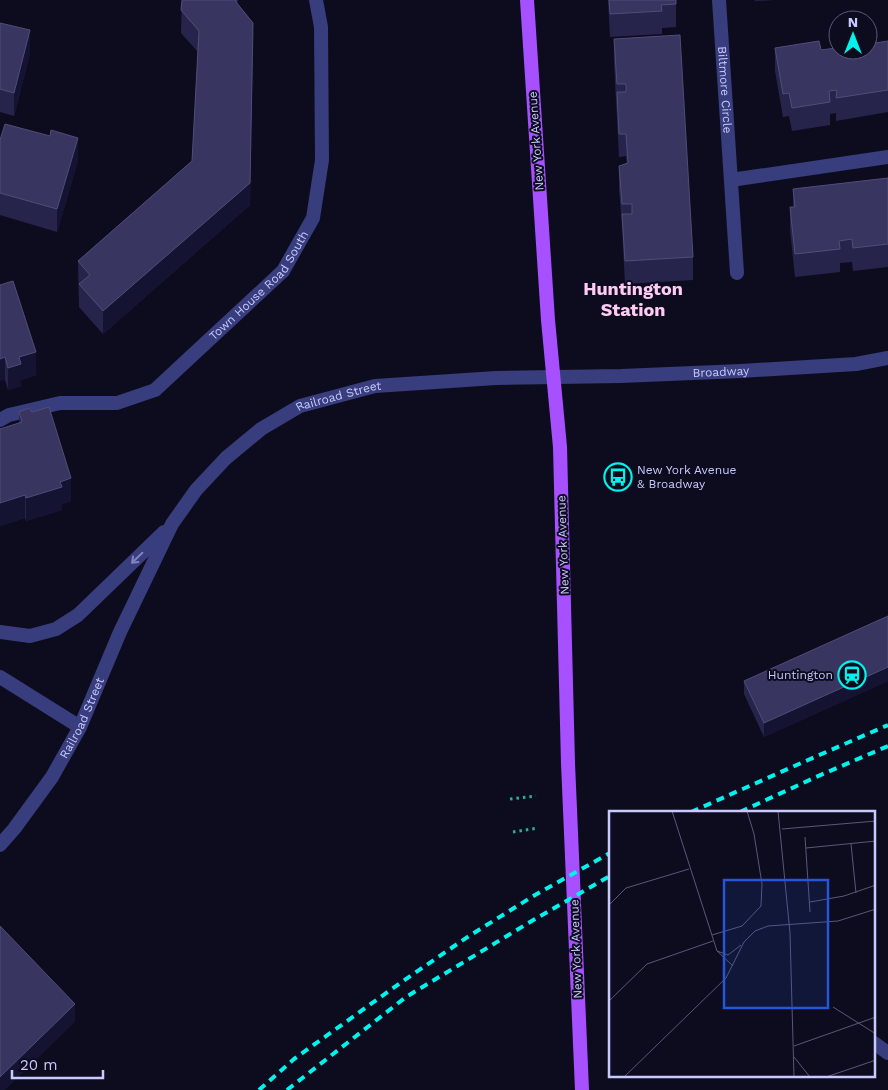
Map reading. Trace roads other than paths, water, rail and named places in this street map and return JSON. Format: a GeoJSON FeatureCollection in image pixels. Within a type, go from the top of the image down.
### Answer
{"type":"FeatureCollection","features":[{"type":"Feature","properties":{"kind":"main road","name":"New York Avenue"},"geometry":{"type":"LineString","coordinates":[[527,0],[548,320],[560,448],[568,763],[582,1090]]}},
{"type":"Feature","properties":{"kind":"street","name":"Town House Road South"},"geometry":{"type":"LineString","coordinates":[[0,420],[10,415],[60,404],[117,403],[155,390],[283,271],[313,218],[322,160],[320,27],[316,0]]}},
{"type":"Feature","properties":{"kind":"street","name":"Biltmore Circle"},"geometry":{"type":"LineString","coordinates":[[720,0],[737,273]]}},
{"type":"Feature","properties":{"kind":"street"},"geometry":{"type":"LineString","coordinates":[[731,180],[888,157]]}},
{"type":"Feature","properties":{"kind":"street","name":"Broadway"},"geometry":{"type":"LineString","coordinates":[[553,377],[741,371],[856,364],[888,358]]}},
{"type":"Feature","properties":{"kind":"street","name":"Railroad Street"},"geometry":{"type":"LineString","coordinates":[[0,845],[52,777],[80,727],[120,632],[172,524],[196,490],[226,458],[262,429],[300,406],[375,386],[496,378],[553,377]]}},
{"type":"Feature","properties":{"kind":"street","name":"Railroad Street"},"geometry":{"type":"LineString","coordinates":[[0,632],[30,636],[56,629],[78,615],[172,524]]}},
{"type":"Feature","properties":{"kind":"street"},"geometry":{"type":"LineString","coordinates":[[0,676],[80,727]]}},
{"type":"Feature","properties":{"kind":"street"},"geometry":{"type":"LineString","coordinates":[[876,1044],[888,1053]]}},
{"type":"Feature","properties":{"kind":"railway"},"geometry":{"type":"LineString","coordinates":[[693,811],[888,725]]}},
{"type":"Feature","properties":{"kind":"railway"},"geometry":{"type":"LineString","coordinates":[[742,811],[888,746]]}},
{"type":"Feature","properties":{"kind":"railway"},"geometry":{"type":"LineString","coordinates":[[259,1090],[294,1059],[469,936],[535,895],[609,854]]}},
{"type":"Feature","properties":{"kind":"railway"},"geometry":{"type":"LineString","coordinates":[[287,1090],[406,997],[609,877]]}},
{"type":"Feature","properties":{"kind":"place","name":"New York Avenue & Broadway"},"geometry":{"type":"Point","coordinates":[618,477]}},
{"type":"Feature","properties":{"kind":"place","name":"Huntington"},"geometry":{"type":"Point","coordinates":[852,675]}},
{"type":"Feature","properties":{"kind":"district","name":"Huntington Station"},"geometry":{"type":"Point","coordinates":[633,298]}}]}
